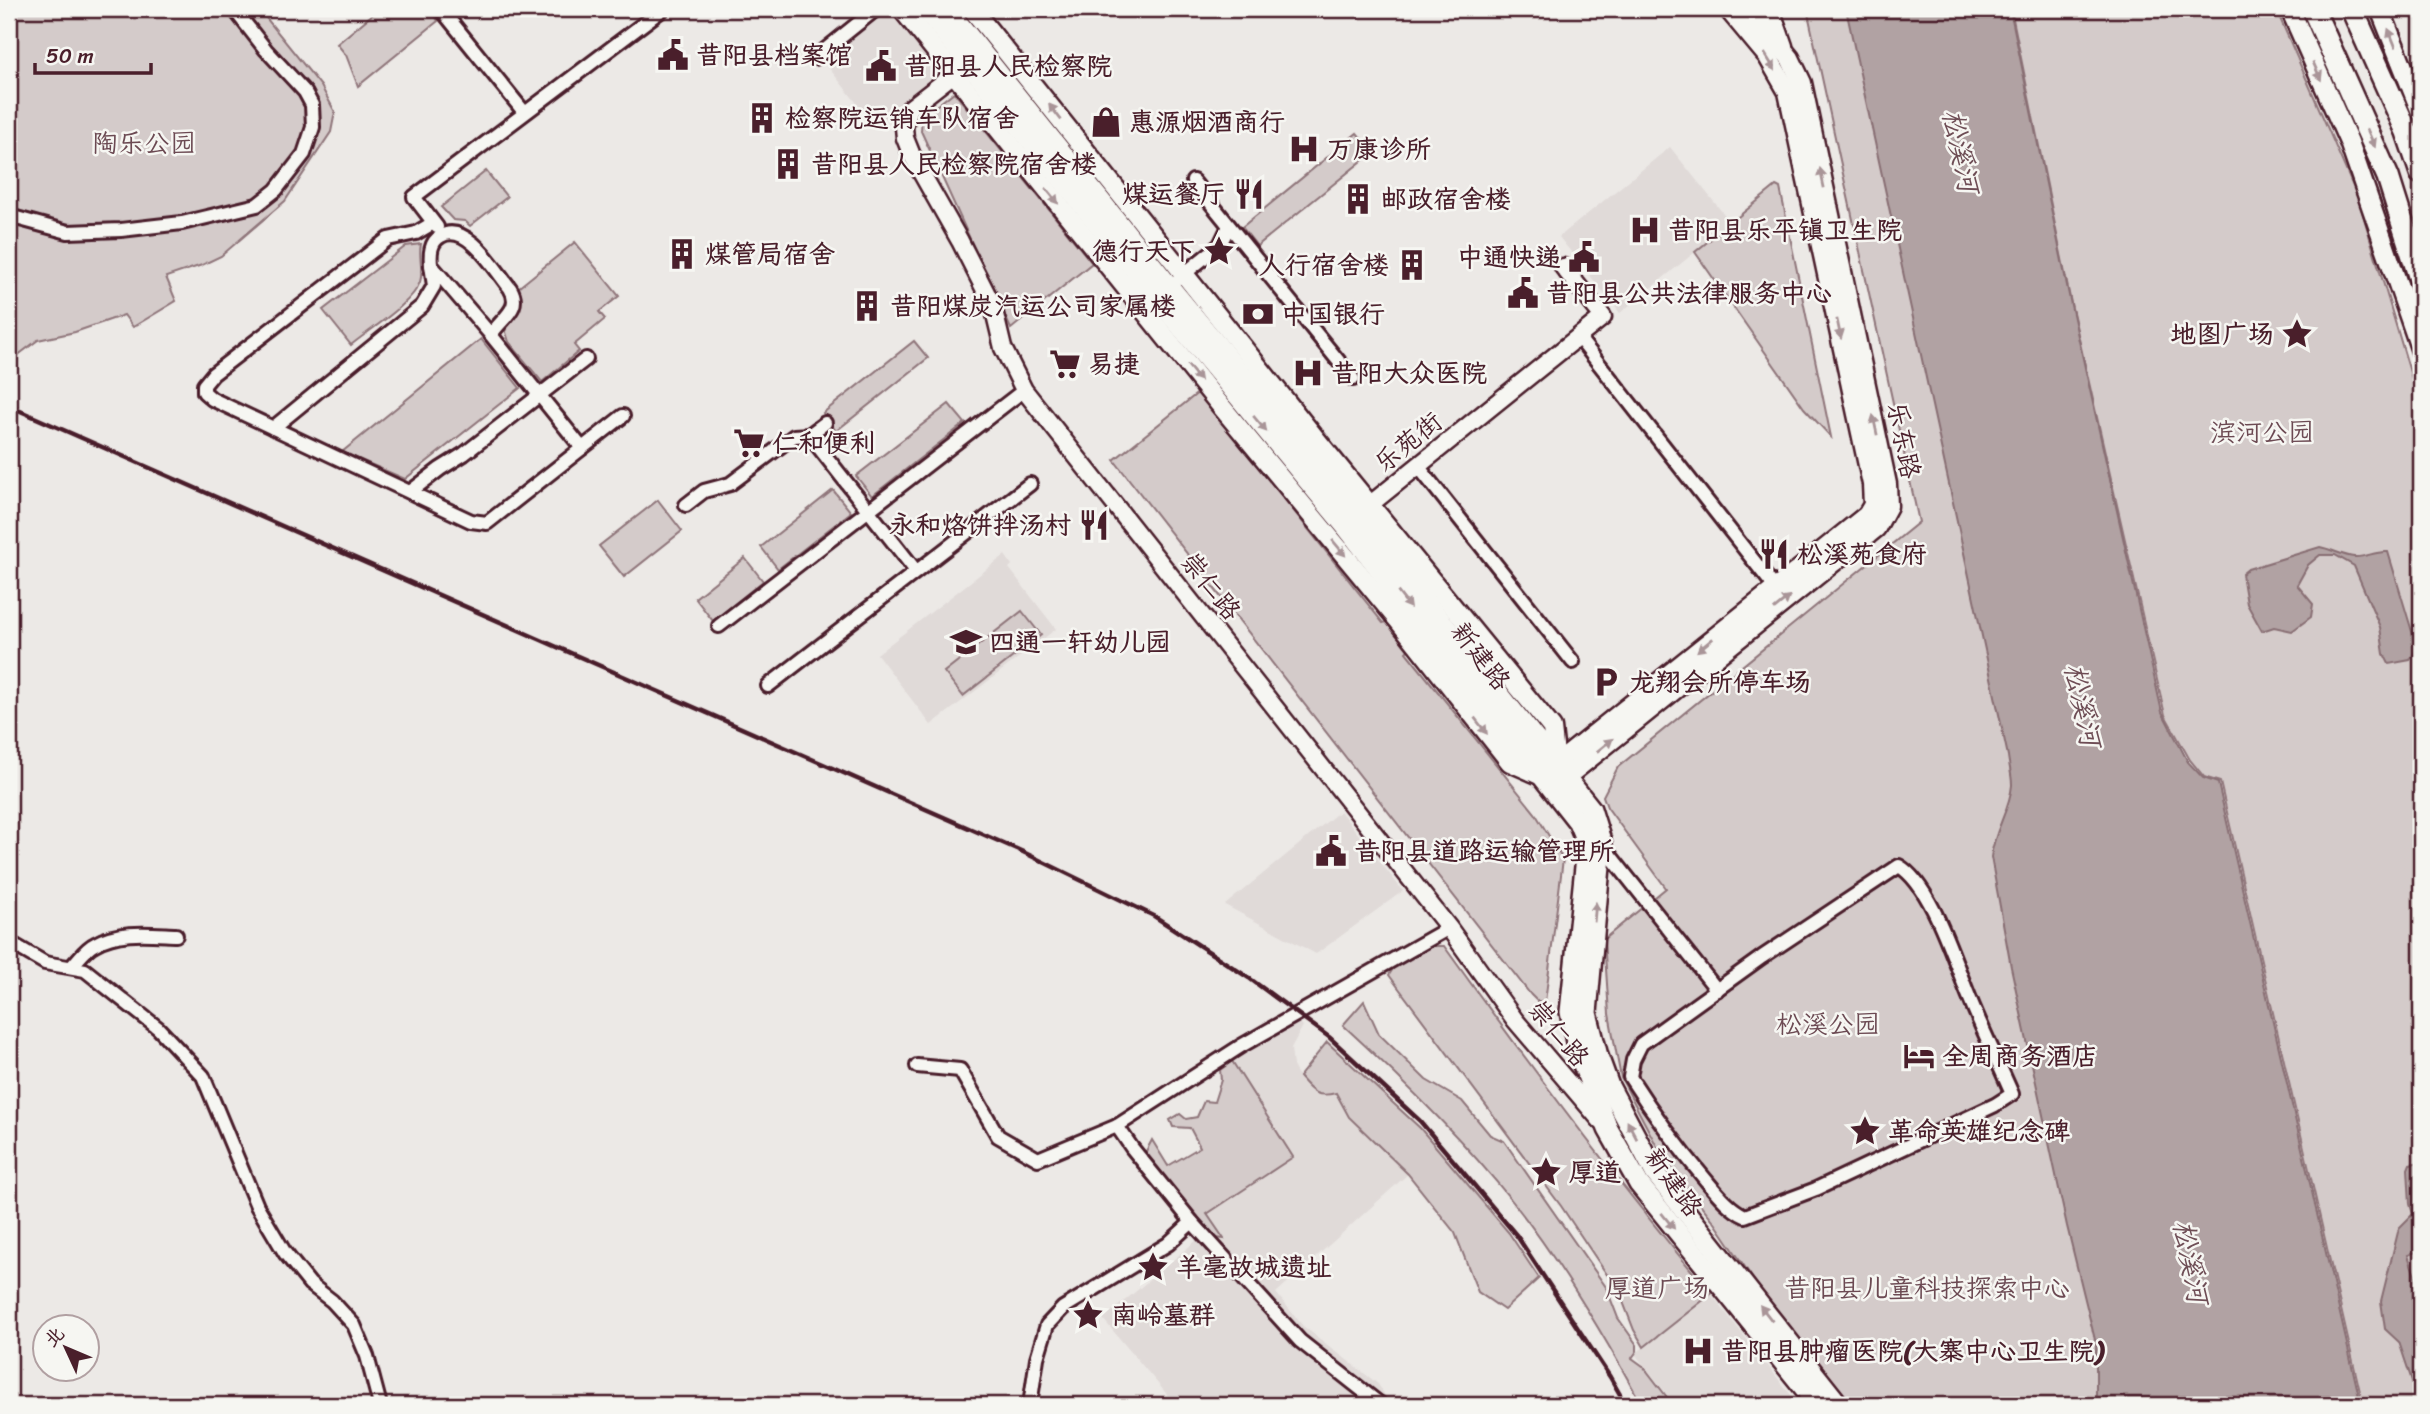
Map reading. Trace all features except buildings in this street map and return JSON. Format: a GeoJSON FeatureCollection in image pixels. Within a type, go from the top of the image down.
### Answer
{"type":"FeatureCollection","features":[{"type":"Feature","properties":{"kind":"highway"},"geometry":{"type":"LineString","coordinates":[[2313,9],[2388,177],[2421,282]]}},
{"type":"Feature","properties":{"kind":"highway"},"geometry":{"type":"LineString","coordinates":[[2352,9],[2407,132],[2421,173]]}},
{"type":"Feature","properties":{"kind":"main road"},"geometry":{"type":"LineString","coordinates":[[902,9],[969,63]]}},
{"type":"Feature","properties":{"kind":"main road","name":"新建路"},"geometry":{"type":"LineString","coordinates":[[925,9],[1161,303],[1346,527],[1554,776],[1591,809],[1602,844],[1587,1013],[1609,1086],[1655,1173],[1839,1405]]}},
{"type":"Feature","properties":{"kind":"main road","name":"新建路"},"geometry":{"type":"LineString","coordinates":[[947,9],[969,63],[1176,280],[1363,510],[1554,776],[1583,834],[1586,857],[1570,1012],[1578,1052],[1608,1129],[1639,1184],[1818,1405]]}},
{"type":"Feature","properties":{"kind":"main road"},"geometry":{"type":"LineString","coordinates":[[972,9],[1176,280]]}},
{"type":"Feature","properties":{"kind":"main road","name":"乐东路"},"geometry":{"type":"LineString","coordinates":[[1554,776],[1867,515],[1873,505],[1872,484],[1788,92],[1768,57],[1728,9]]}},
{"type":"Feature","properties":{"kind":"main road","name":"乐东路"},"geometry":{"type":"LineString","coordinates":[[1554,776],[1876,527],[1888,506],[1887,484],[1802,83],[1790,58],[1750,9]]}},
{"type":"Feature","properties":{"kind":"main road"},"geometry":{"type":"LineString","coordinates":[[2290,9],[2349,142],[2421,351]]}},
{"type":"Feature","properties":{"kind":"main road"},"geometry":{"type":"LineString","coordinates":[[2380,9],[2421,113]]}},
{"type":"Feature","properties":{"kind":"street"},"geometry":{"type":"LineString","coordinates":[[9,216],[68,232],[121,230],[182,223],[257,205],[276,190],[304,154],[313,127],[312,105],[305,92],[266,50],[234,9]]}},
{"type":"Feature","properties":{"kind":"street"},"geometry":{"type":"LineString","coordinates":[[441,9],[524,113]]}},
{"type":"Feature","properties":{"kind":"street"},"geometry":{"type":"LineString","coordinates":[[524,113],[651,9]]}},
{"type":"Feature","properties":{"kind":"street"},"geometry":{"type":"LineString","coordinates":[[443,235],[414,197],[663,9]]}},
{"type":"Feature","properties":{"kind":"street"},"geometry":{"type":"LineString","coordinates":[[815,58],[876,9]]}},
{"type":"Feature","properties":{"kind":"street"},"geometry":{"type":"LineString","coordinates":[[1771,9],[1790,58]]}},
{"type":"Feature","properties":{"kind":"street","name":"崇仁路"},"geometry":{"type":"LineString","coordinates":[[969,63],[910,108],[904,127],[905,138],[913,158],[993,306],[1003,348],[1024,390],[1449,928],[1515,1020],[1608,1129]]}},
{"type":"Feature","properties":{"kind":"street"},"geometry":{"type":"LineString","coordinates":[[1193,181],[1353,379]]}},
{"type":"Feature","properties":{"kind":"street"},"geometry":{"type":"LineString","coordinates":[[433,223],[415,233],[388,239],[213,374],[204,385],[204,392],[212,399],[471,521],[487,523],[623,415]]}},
{"type":"Feature","properties":{"kind":"street"},"geometry":{"type":"LineString","coordinates":[[1176,280],[1220,245],[1229,226]]}},
{"type":"Feature","properties":{"kind":"street"},"geometry":{"type":"LineString","coordinates":[[273,428],[422,306],[434,286],[430,250],[435,241],[443,235],[452,233],[471,240],[515,296],[512,311],[491,335]]}},
{"type":"Feature","properties":{"kind":"street"},"geometry":{"type":"LineString","coordinates":[[431,265],[582,447]]}},
{"type":"Feature","properties":{"kind":"street","name":"乐苑街"},"geometry":{"type":"LineString","coordinates":[[1363,510],[1603,317],[1563,267]]}},
{"type":"Feature","properties":{"kind":"street"},"geometry":{"type":"LineString","coordinates":[[1578,337],[1776,589]]}},
{"type":"Feature","properties":{"kind":"street"},"geometry":{"type":"LineString","coordinates":[[410,492],[464,454],[586,359]]}},
{"type":"Feature","properties":{"kind":"street"},"geometry":{"type":"LineString","coordinates":[[719,626],[1024,390]]}},
{"type":"Feature","properties":{"kind":"street"},"geometry":{"type":"LineString","coordinates":[[686,505],[704,491],[730,485],[794,436],[809,435],[825,423]]}},
{"type":"Feature","properties":{"kind":"street"},"geometry":{"type":"LineString","coordinates":[[809,435],[916,571]]}},
{"type":"Feature","properties":{"kind":"street"},"geometry":{"type":"LineString","coordinates":[[1418,466],[1573,662]]}},
{"type":"Feature","properties":{"kind":"street"},"geometry":{"type":"LineString","coordinates":[[768,686],[1030,484]]}},
{"type":"Feature","properties":{"kind":"street"},"geometry":{"type":"LineString","coordinates":[[1602,844],[1717,990]]}},
{"type":"Feature","properties":{"kind":"street"},"geometry":{"type":"LineString","coordinates":[[1899,866],[1916,880],[1929,902],[1958,963],[1969,997],[2012,1094],[1995,1105],[1816,1189],[1745,1216],[1719,1195],[1677,1146],[1630,1077],[1633,1060],[1642,1044],[1717,990],[1899,866]]}},
{"type":"Feature","properties":{"kind":"street"},"geometry":{"type":"LineString","coordinates":[[917,1066],[960,1070],[998,1136],[1038,1160],[1118,1126],[1241,1046],[1449,928]]}},
{"type":"Feature","properties":{"kind":"street"},"geometry":{"type":"LineString","coordinates":[[71,967],[94,944],[122,935],[176,935]]}},
{"type":"Feature","properties":{"kind":"street"},"geometry":{"type":"LineString","coordinates":[[9,942],[45,963],[85,970],[158,1028],[203,1076],[257,1206],[285,1253],[310,1284],[332,1301],[354,1325],[367,1356],[380,1405]]}},
{"type":"Feature","properties":{"kind":"street"},"geometry":{"type":"LineString","coordinates":[[1118,1126],[1132,1148],[1192,1222],[1300,1341],[1381,1405]]}},
{"type":"Feature","properties":{"kind":"street"},"geometry":{"type":"LineString","coordinates":[[1030,1405],[1037,1358],[1047,1325],[1063,1308],[1168,1244],[1192,1222]]}},
{"type":"Feature","properties":{"kind":"shaded area","name":"昔阳县人民检察院"},"geometry":{"type":"Polygon","coordinates":[[[884,9],[889,9],[940,74],[875,126],[821,58],[884,9]]]}},
{"type":"Feature","properties":{"kind":"shaded area","name":"昔阳县乐平镇卫生院"},"geometry":{"type":"Polygon","coordinates":[[[1670,147],[1731,223],[1620,313],[1559,237],[1670,147]]]}},
{"type":"Feature","properties":{"kind":"shaded area","name":"四通一轩幼儿园"},"geometry":{"type":"Polygon","coordinates":[[[1005,555],[1012,565],[1009,568],[1056,629],[931,725],[877,654],[1005,555]]]}},
{"type":"Feature","properties":{"kind":"shaded area","name":"昔阳县道路运输管理所"},"geometry":{"type":"Polygon","coordinates":[[[1340,811],[1403,891],[1316,954],[1225,905],[1340,811]]]}},
{"type":"Feature","properties":{"kind":"shaded area"},"geometry":{"type":"Polygon","coordinates":[[[1298,1021],[1303,1026],[1291,1048],[1293,1066],[1299,1077],[1312,1092],[1336,1093],[1349,1117],[1408,1174],[1276,1293],[1303,1326],[1378,1384],[1391,1405],[1176,1405],[1103,1319],[1198,1239],[1208,1251],[1224,1240],[1207,1214],[1292,1158],[1232,1061],[1298,1021]]]}},
{"type":"Feature","properties":{"kind":"shaded area","name":"昔阳县肿瘤医院(大寨中心卫生院)"},"geometry":{"type":"Polygon","coordinates":[[[1711,1294],[1799,1405],[1675,1405],[1635,1354],[1711,1294]]]}},
{"type":"Feature","properties":{"kind":"green space","name":"陶乐公园"},"geometry":{"type":"Polygon","coordinates":[[[9,9],[259,9],[321,86],[335,112],[331,132],[285,201],[221,256],[166,277],[176,301],[133,327],[124,315],[75,332],[38,340],[9,362],[9,9]]]}},
{"type":"Feature","properties":{"kind":"green space"},"geometry":{"type":"Polygon","coordinates":[[[379,9],[431,9],[438,21],[358,86],[346,55],[337,44],[379,9]]]}},
{"type":"Feature","properties":{"kind":"green space","name":"松溪公园"},"geometry":{"type":"Polygon","coordinates":[[[1807,9],[1859,9],[1973,511],[2112,1405],[1847,1405],[1802,1351],[1713,1220],[1663,1158],[1621,1078],[1609,1014],[1604,939],[1666,888],[1607,807],[1603,796],[1618,767],[1919,522],[1807,9]]]}},
{"type":"Feature","properties":{"kind":"green space","name":"滨河公园"},"geometry":{"type":"Polygon","coordinates":[[[2011,9],[2276,9],[2358,198],[2421,409],[2421,1405],[2363,1405],[2220,782],[2204,777],[2190,760],[2165,715],[2072,308],[2011,9]]]}},
{"type":"Feature","properties":{"kind":"green space"},"geometry":{"type":"Polygon","coordinates":[[[954,92],[1092,263],[1011,329],[921,131],[922,117],[954,92]]]}},
{"type":"Feature","properties":{"kind":"green space"},"geometry":{"type":"Polygon","coordinates":[[[1357,133],[1373,152],[1257,246],[1242,227],[1357,133]]]}},
{"type":"Feature","properties":{"kind":"green space"},"geometry":{"type":"Polygon","coordinates":[[[486,171],[507,197],[470,226],[465,221],[453,220],[441,207],[486,171]]]}},
{"type":"Feature","properties":{"kind":"green space"},"geometry":{"type":"Polygon","coordinates":[[[1776,186],[1780,188],[1831,437],[1804,408],[1695,252],[1776,186]]]}},
{"type":"Feature","properties":{"kind":"green space"},"geometry":{"type":"Polygon","coordinates":[[[575,242],[619,296],[599,312],[605,319],[574,345],[579,351],[542,382],[509,342],[505,329],[519,306],[518,288],[575,242]]]}},
{"type":"Feature","properties":{"kind":"green space"},"geometry":{"type":"Polygon","coordinates":[[[421,244],[421,277],[416,290],[400,307],[351,345],[323,310],[406,246],[421,244]]]}},
{"type":"Feature","properties":{"kind":"green space"},"geometry":{"type":"Polygon","coordinates":[[[481,339],[520,388],[405,479],[342,452],[481,339]]]}},
{"type":"Feature","properties":{"kind":"green space"},"geometry":{"type":"Polygon","coordinates":[[[914,341],[928,358],[836,431],[823,413],[914,341]]]}},
{"type":"Feature","properties":{"kind":"green space"},"geometry":{"type":"Polygon","coordinates":[[[1199,392],[1383,623],[1386,622],[1408,650],[1406,652],[1535,813],[1563,859],[1545,1002],[1537,1001],[1531,995],[1114,460],[1199,392]]]}},
{"type":"Feature","properties":{"kind":"green space"},"geometry":{"type":"Polygon","coordinates":[[[949,404],[965,423],[872,496],[856,476],[949,404]]]}},
{"type":"Feature","properties":{"kind":"green space"},"geometry":{"type":"Polygon","coordinates":[[[833,490],[851,512],[778,569],[761,547],[833,490]]]}},
{"type":"Feature","properties":{"kind":"green space"},"geometry":{"type":"Polygon","coordinates":[[[658,500],[682,531],[624,577],[599,546],[658,500]]]}},
{"type":"Feature","properties":{"kind":"green space"},"geometry":{"type":"Polygon","coordinates":[[[745,558],[763,581],[713,621],[695,598],[745,558]]]}},
{"type":"Feature","properties":{"kind":"green space"},"geometry":{"type":"Polygon","coordinates":[[[1022,611],[1041,635],[963,696],[944,672],[1022,611]]]}},
{"type":"Feature","properties":{"kind":"green space","name":"厚道广场"},"geometry":{"type":"Polygon","coordinates":[[[1433,946],[1444,946],[1574,1123],[1711,1294],[1644,1347],[1620,1294],[1561,1206],[1389,975],[1394,967],[1433,946]]]}},
{"type":"Feature","properties":{"kind":"green space"},"geometry":{"type":"Polygon","coordinates":[[[1364,1001],[1379,1034],[1426,1080],[1462,1101],[1490,1135],[1504,1141],[1606,1287],[1618,1318],[1637,1345],[1637,1351],[1632,1358],[1643,1366],[1673,1405],[1642,1405],[1582,1301],[1513,1202],[1431,1110],[1343,1025],[1364,1001]]]}},
{"type":"Feature","properties":{"kind":"green space"},"geometry":{"type":"Polygon","coordinates":[[[1327,1042],[1420,1128],[1509,1233],[1539,1278],[1504,1310],[1478,1292],[1455,1233],[1408,1174],[1349,1117],[1336,1093],[1319,1094],[1307,1087],[1299,1077],[1327,1042]]]}},
{"type":"Feature","properties":{"kind":"green space"},"geometry":{"type":"Polygon","coordinates":[[[1232,1061],[1293,1157],[1207,1214],[1224,1239],[1215,1238],[1196,1220],[1145,1153],[1152,1140],[1168,1166],[1200,1147],[1190,1128],[1173,1127],[1170,1120],[1180,1114],[1186,1119],[1197,1117],[1204,1101],[1214,1102],[1221,1080],[1220,1070],[1232,1061]]]}},
{"type":"Feature","properties":{"kind":"water","name":"松溪河"},"geometry":{"type":"Polygon","coordinates":[[[1846,9],[2010,9],[2071,305],[2162,712],[2188,762],[2203,778],[2218,783],[2361,1405],[2096,1405],[2096,1344],[2067,1226],[2011,967],[1991,857],[2011,794],[2008,756],[1846,9]]]}},
{"type":"Feature","properties":{"kind":"water"},"geometry":{"type":"Polygon","coordinates":[[[2320,547],[2354,557],[2388,552],[2417,648],[2410,660],[2389,664],[2384,654],[2380,627],[2354,566],[2335,555],[2320,555],[2308,565],[2297,585],[2313,604],[2311,617],[2292,631],[2274,627],[2262,631],[2247,604],[2242,574],[2248,569],[2320,547]]]}},
{"type":"Feature","properties":{"kind":"water"},"geometry":{"type":"Polygon","coordinates":[[[2421,1162],[2421,1250],[2408,1255],[2421,1294],[2418,1320],[2421,1337],[2420,1405],[2399,1342],[2385,1329],[2381,1301],[2399,1228],[2413,1214],[2408,1169],[2410,1164],[2421,1162]]]}},
{"type":"Feature","properties":{"kind":"railway"},"geometry":{"type":"LineString","coordinates":[[9,406],[1021,851],[1154,916],[1249,978],[1329,1037],[1420,1121],[1517,1236],[1626,1405]]}},
{"type":"Feature","properties":{"kind":"place","name":"昔阳县档案馆"},"geometry":{"type":"Point","coordinates":[673,55]}},
{"type":"Feature","properties":{"kind":"place","name":"昔阳县人民检察院"},"geometry":{"type":"Point","coordinates":[881,66]}},
{"type":"Feature","properties":{"kind":"place","name":"检察院运销车队宿舍"},"geometry":{"type":"Point","coordinates":[762,118]}},
{"type":"Feature","properties":{"kind":"place","name":"惠源烟酒商行"},"geometry":{"type":"Point","coordinates":[1106,122]}},
{"type":"Feature","properties":{"kind":"place","name":"万康诊所"},"geometry":{"type":"Point","coordinates":[1304,149]}},
{"type":"Feature","properties":{"kind":"place","name":"昔阳县人民检察院宿舍楼"},"geometry":{"type":"Point","coordinates":[788,164]}},
{"type":"Feature","properties":{"kind":"place","name":"煤运餐厅"},"geometry":{"type":"Point","coordinates":[1249,194]}},
{"type":"Feature","properties":{"kind":"place","name":"邮政宿舍楼"},"geometry":{"type":"Point","coordinates":[1358,199]}},
{"type":"Feature","properties":{"kind":"place","name":"昔阳县乐平镇卫生院"},"geometry":{"type":"Point","coordinates":[1645,230]}},
{"type":"Feature","properties":{"kind":"place","name":"德行天下"},"geometry":{"type":"Point","coordinates":[1219,251]}},
{"type":"Feature","properties":{"kind":"place","name":"煤管局宿舍"},"geometry":{"type":"Point","coordinates":[682,254]}},
{"type":"Feature","properties":{"kind":"place","name":"中通快递"},"geometry":{"type":"Point","coordinates":[1584,257]}},
{"type":"Feature","properties":{"kind":"place","name":"人行宿舍楼"},"geometry":{"type":"Point","coordinates":[1412,265]}},
{"type":"Feature","properties":{"kind":"place","name":"昔阳县公共法律服务中心"},"geometry":{"type":"Point","coordinates":[1523,293]}},
{"type":"Feature","properties":{"kind":"place","name":"昔阳煤炭汽运公司家属楼"},"geometry":{"type":"Point","coordinates":[867,306]}},
{"type":"Feature","properties":{"kind":"place","name":"中国银行"},"geometry":{"type":"Point","coordinates":[1258,314]}},
{"type":"Feature","properties":{"kind":"place","name":"地图广场"},"geometry":{"type":"Point","coordinates":[2297,334]}},
{"type":"Feature","properties":{"kind":"place","name":"易捷"},"geometry":{"type":"Point","coordinates":[1065,364]}},
{"type":"Feature","properties":{"kind":"place","name":"昔阳大众医院"},"geometry":{"type":"Point","coordinates":[1308,373]}},
{"type":"Feature","properties":{"kind":"place","name":"仁和便利"},"geometry":{"type":"Point","coordinates":[749,443]}},
{"type":"Feature","properties":{"kind":"place","name":"永和烙饼拌汤村"},"geometry":{"type":"Point","coordinates":[1094,525]}},
{"type":"Feature","properties":{"kind":"place","name":"松溪苑食府"},"geometry":{"type":"Point","coordinates":[1774,554]}},
{"type":"Feature","properties":{"kind":"place","name":"四通一轩幼儿园"},"geometry":{"type":"Point","coordinates":[966,642]}},
{"type":"Feature","properties":{"kind":"place","name":"龙翔会所停车场"},"geometry":{"type":"Point","coordinates":[1606,682]}},
{"type":"Feature","properties":{"kind":"place","name":"昔阳县道路运输管理所"},"geometry":{"type":"Point","coordinates":[1331,851]}},
{"type":"Feature","properties":{"kind":"place","name":"全周商务酒店"},"geometry":{"type":"Point","coordinates":[1919,1056]}},
{"type":"Feature","properties":{"kind":"place","name":"革命英雄纪念碑"},"geometry":{"type":"Point","coordinates":[1865,1131]}},
{"type":"Feature","properties":{"kind":"place","name":"厚道"},"geometry":{"type":"Point","coordinates":[1546,1172]}},
{"type":"Feature","properties":{"kind":"place","name":"羊毫故城遗址"},"geometry":{"type":"Point","coordinates":[1153,1267]}},
{"type":"Feature","properties":{"kind":"place","name":"南岭墓群"},"geometry":{"type":"Point","coordinates":[1088,1315]}},
{"type":"Feature","properties":{"kind":"place","name":"昔阳县肿瘤医院(大寨中心卫生院)"},"geometry":{"type":"Point","coordinates":[1698,1351]}},
{"type":"Feature","properties":{"kind":"park label","name":"昔阳县儿童科技探索中心"},"geometry":{"type":"Point","coordinates":[1927,1288]}}]}
